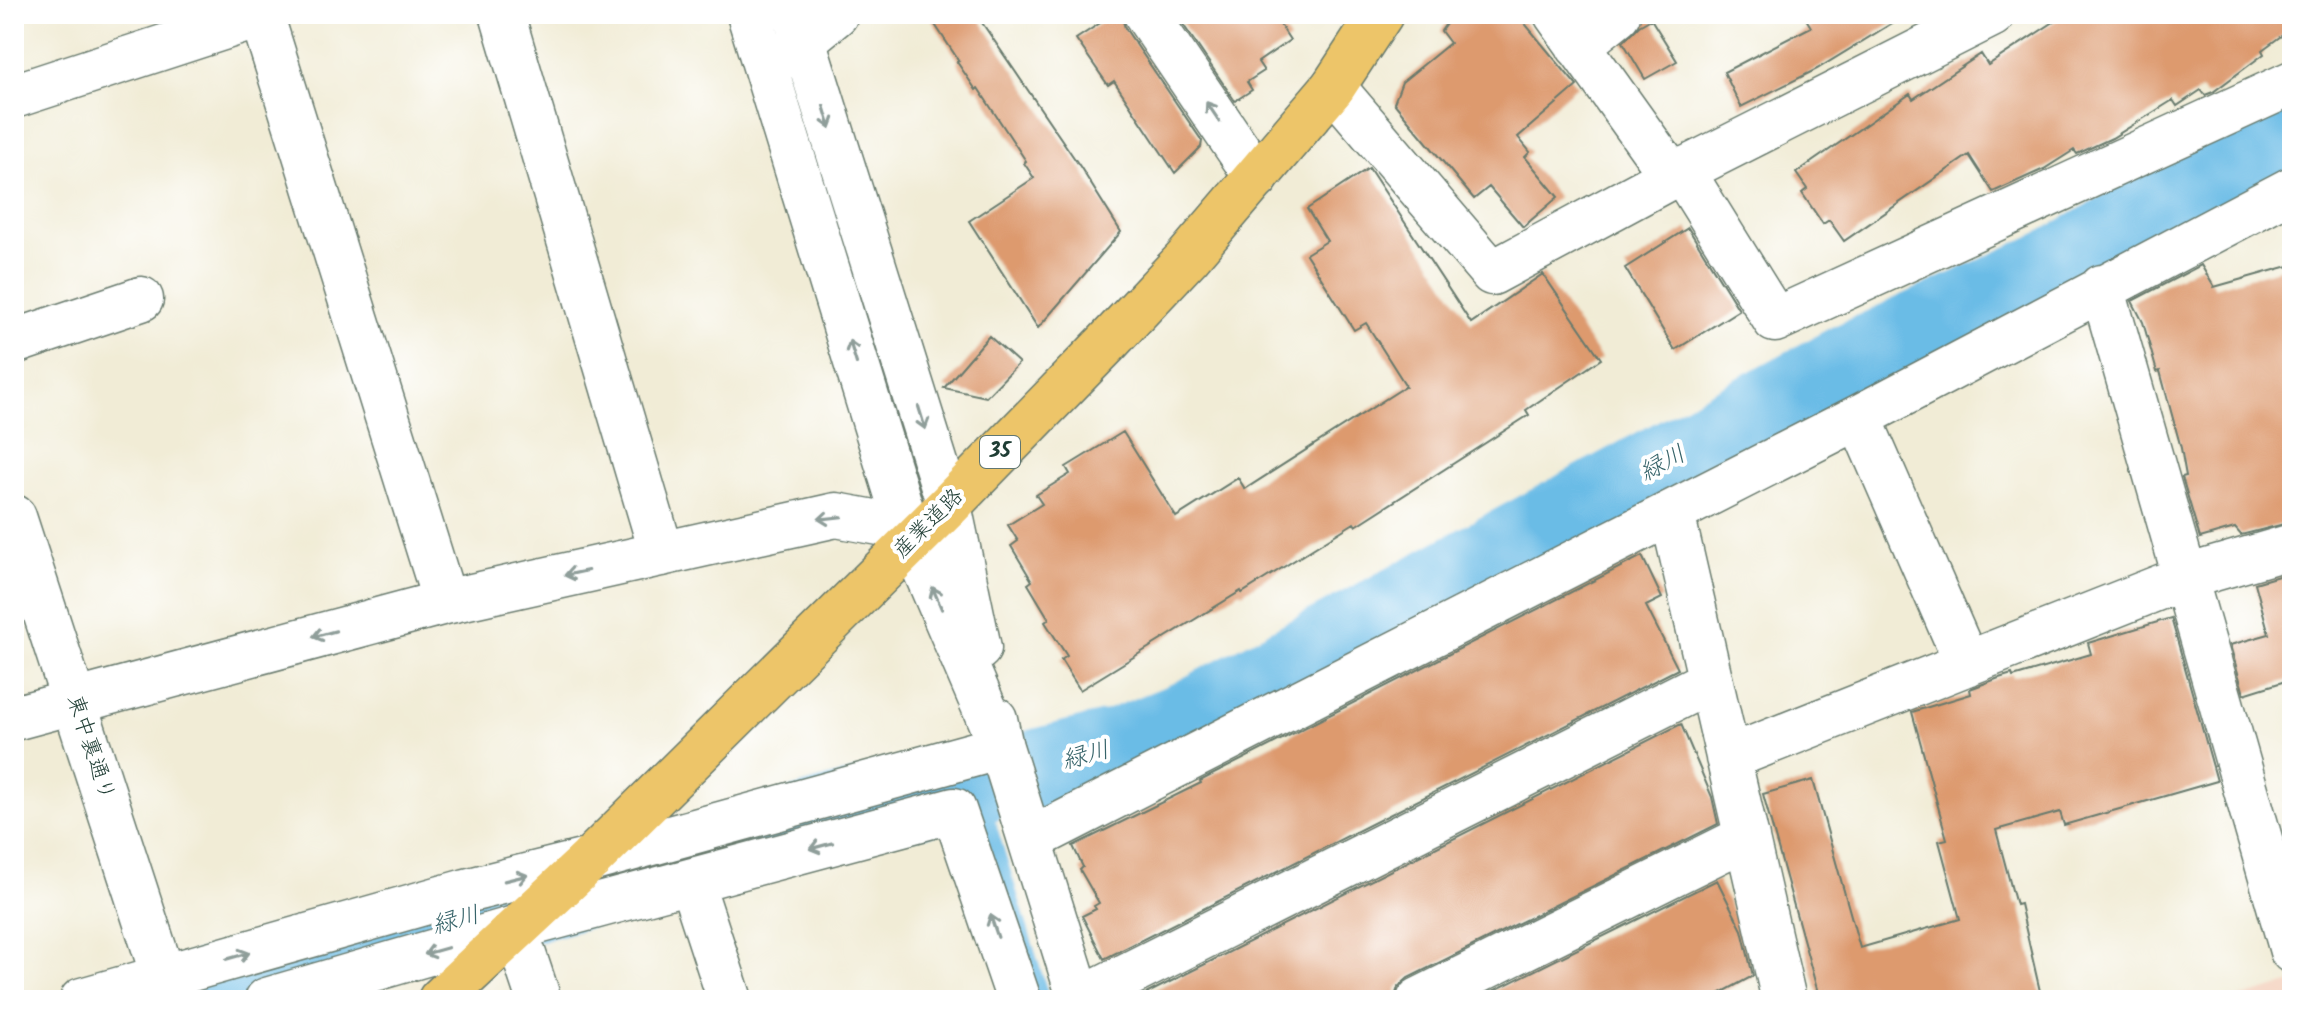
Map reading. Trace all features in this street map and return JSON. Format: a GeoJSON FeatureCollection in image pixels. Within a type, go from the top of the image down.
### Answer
{"type":"FeatureCollection","features":[{"type":"Feature","properties":{"kind":"main road","name":"産業道路"},"geometry":{"type":"LineString","coordinates":[[440,1000],[589,861],[910,534],[949,505],[1188,257],[1333,87],[1381,14]]}},
{"type":"Feature","properties":{"kind":"street"},"geometry":{"type":"LineString","coordinates":[[14,96],[263,14],[445,602]]}},
{"type":"Feature","properties":{"kind":"street"},"geometry":{"type":"LineString","coordinates":[[502,14],[662,554]]}},
{"type":"Feature","properties":{"kind":"street"},"geometry":{"type":"LineString","coordinates":[[749,14],[910,534],[1001,748]]}},
{"type":"Feature","properties":{"kind":"street"},"geometry":{"type":"LineString","coordinates":[[1146,14],[1257,177]]}},
{"type":"Feature","properties":{"kind":"street"},"geometry":{"type":"LineString","coordinates":[[1618,14],[1567,30],[1677,173],[1775,320],[2292,83]]}},
{"type":"Feature","properties":{"kind":"street"},"geometry":{"type":"LineString","coordinates":[[1333,87],[1492,273],[1677,173],[1993,14]]}},
{"type":"Feature","properties":{"kind":"street"},"geometry":{"type":"LineString","coordinates":[[767,70],[812,23]]}},
{"type":"Feature","properties":{"kind":"street"},"geometry":{"type":"LineString","coordinates":[[812,23],[949,505],[1001,748],[1080,999],[1710,681]]}},
{"type":"Feature","properties":{"kind":"street"},"geometry":{"type":"LineString","coordinates":[[1024,823],[1672,513],[2292,189]]}},
{"type":"Feature","properties":{"kind":"street"},"geometry":{"type":"LineString","coordinates":[[2102,287],[2186,577],[2278,847],[2292,951]]}},
{"type":"Feature","properties":{"kind":"street"},"geometry":{"type":"LineString","coordinates":[[14,342],[141,299]]}},
{"type":"Feature","properties":{"kind":"street"},"geometry":{"type":"LineString","coordinates":[[1859,417],[1967,664]]}},
{"type":"Feature","properties":{"kind":"street"},"geometry":{"type":"LineString","coordinates":[[1672,513],[1747,837],[1776,997]]}},
{"type":"Feature","properties":{"kind":"street"},"geometry":{"type":"LineString","coordinates":[[14,718],[445,602],[836,515],[910,534]]}},
{"type":"Feature","properties":{"kind":"street","name":"東中裏通り"},"geometry":{"type":"LineString","coordinates":[[14,517],[166,986]]}},
{"type":"Feature","properties":{"kind":"street"},"geometry":{"type":"LineString","coordinates":[[1728,758],[2186,577],[2292,546]]}},
{"type":"Feature","properties":{"kind":"street"},"geometry":{"type":"LineString","coordinates":[[82,1000],[166,986],[466,891],[589,861],[1001,748]]}},
{"type":"Feature","properties":{"kind":"street"},"geometry":{"type":"LineString","coordinates":[[267,1000],[516,927],[954,810],[1019,1000]]}},
{"type":"Feature","properties":{"kind":"street"},"geometry":{"type":"LineString","coordinates":[[1419,1000],[1747,837]]}},
{"type":"Feature","properties":{"kind":"street"},"geometry":{"type":"LineString","coordinates":[[691,881],[730,1000]]}},
{"type":"Feature","properties":{"kind":"street"},"geometry":{"type":"LineString","coordinates":[[516,927],[539,1000]]}},
{"type":"Feature","properties":{"kind":"shaded area"},"geometry":{"type":"Polygon","coordinates":[[[2292,983],[2292,1000],[2232,1000],[2292,983]]]}},
{"type":"Feature","properties":{"kind":"building"},"geometry":{"type":"Polygon","coordinates":[[[928,14],[976,14],[1121,232],[1038,328],[969,221],[1034,178],[1024,163],[1026,161],[957,62],[928,14]]]}},
{"type":"Feature","properties":{"kind":"building"},"geometry":{"type":"Polygon","coordinates":[[[1114,14],[1121,14],[1125,28],[1202,141],[1201,147],[1175,173],[1114,81],[1108,85],[1076,39],[1114,14]]]}},
{"type":"Feature","properties":{"kind":"building"},"geometry":{"type":"Polygon","coordinates":[[[1176,14],[1273,14],[1290,40],[1258,62],[1264,71],[1247,82],[1252,90],[1235,101],[1176,14]]]}},
{"type":"Feature","properties":{"kind":"building"},"geometry":{"type":"Polygon","coordinates":[[[1453,14],[1517,14],[1577,86],[1518,137],[1530,152],[1525,157],[1558,197],[1523,227],[1489,187],[1474,199],[1394,103],[1402,82],[1450,43],[1441,31],[1453,14]]]}},
{"type":"Feature","properties":{"kind":"building"},"geometry":{"type":"Polygon","coordinates":[[[1803,14],[1907,14],[1817,69],[1741,107],[1724,72],[1811,27],[1803,14]]]}},
{"type":"Feature","properties":{"kind":"building"},"geometry":{"type":"Polygon","coordinates":[[[2066,14],[2292,14],[2292,28],[2262,50],[2264,54],[2213,92],[2205,95],[2201,90],[2177,106],[2173,100],[2112,138],[2077,154],[2074,150],[2044,169],[1993,192],[1969,155],[1844,241],[1829,220],[1823,224],[1802,193],[1807,189],[1796,173],[1910,94],[1913,99],[1981,54],[1988,65],[2066,14]]]}},
{"type":"Feature","properties":{"kind":"building"},"geometry":{"type":"Polygon","coordinates":[[[1651,19],[1677,61],[1645,79],[1623,42],[1651,19]]]}},
{"type":"Feature","properties":{"kind":"building"},"geometry":{"type":"Polygon","coordinates":[[[1369,168],[1471,323],[1543,274],[1601,359],[1526,410],[1529,415],[1356,526],[1354,523],[1080,690],[1061,660],[1067,656],[1045,622],[1049,619],[1028,584],[1032,581],[1011,546],[1018,541],[1008,525],[1042,504],[1036,495],[1070,474],[1066,467],[1123,432],[1176,517],[1238,478],[1245,489],[1406,386],[1366,323],[1354,330],[1306,254],[1327,241],[1307,209],[1369,168]]]}},
{"type":"Feature","properties":{"kind":"building"},"geometry":{"type":"Polygon","coordinates":[[[1688,228],[1739,310],[1675,350],[1625,268],[1688,228]]]}},
{"type":"Feature","properties":{"kind":"building"},"geometry":{"type":"Polygon","coordinates":[[[2201,265],[2214,287],[2292,265],[2292,522],[2241,535],[2235,528],[2200,538],[2182,477],[2186,476],[2181,448],[2160,371],[2157,372],[2143,322],[2132,301],[2201,265]]]}},
{"type":"Feature","properties":{"kind":"building"},"geometry":{"type":"Polygon","coordinates":[[[989,336],[1019,363],[986,397],[944,388],[989,336]]]}},
{"type":"Feature","properties":{"kind":"building"},"geometry":{"type":"Polygon","coordinates":[[[1642,556],[1662,598],[1646,606],[1678,669],[1104,959],[1082,916],[1096,909],[1094,906],[1099,903],[1080,870],[1083,867],[1073,846],[1642,556]]]}},
{"type":"Feature","properties":{"kind":"building"},"geometry":{"type":"Polygon","coordinates":[[[2292,572],[2292,679],[2244,694],[2230,645],[2269,634],[2255,583],[2292,572]]]}},
{"type":"Feature","properties":{"kind":"building"},"geometry":{"type":"Polygon","coordinates":[[[2171,618],[2217,781],[2064,825],[2060,812],[1996,830],[2016,905],[2020,904],[2042,1000],[1820,1000],[1763,794],[1813,780],[1860,948],[1960,919],[1939,841],[1947,839],[1912,712],[1971,694],[1970,689],[1999,678],[2012,674],[2013,677],[2091,654],[2088,643],[2171,618]]]}},
{"type":"Feature","properties":{"kind":"building"},"geometry":{"type":"Polygon","coordinates":[[[1681,724],[1712,797],[1718,824],[1408,978],[1398,987],[1394,1000],[1134,1000],[1681,724]]]}},
{"type":"Feature","properties":{"kind":"building"},"geometry":{"type":"Polygon","coordinates":[[[1717,880],[1742,930],[1753,976],[1708,1000],[1475,1000],[1717,880]]]}},
{"type":"Feature","properties":{"kind":"waterway","name":"緑川"},"geometry":{"type":"LineString","coordinates":[[1026,772],[1116,749],[1193,718],[1851,362],[2058,267],[2292,135]]}},
{"type":"Feature","properties":{"kind":"waterway"},"geometry":{"type":"LineString","coordinates":[[1007,777],[977,785],[1043,1000]]}},
{"type":"Feature","properties":{"kind":"waterway","name":"緑川"},"geometry":{"type":"LineString","coordinates":[[168,1000],[603,883],[862,809],[977,785]]}}]}
